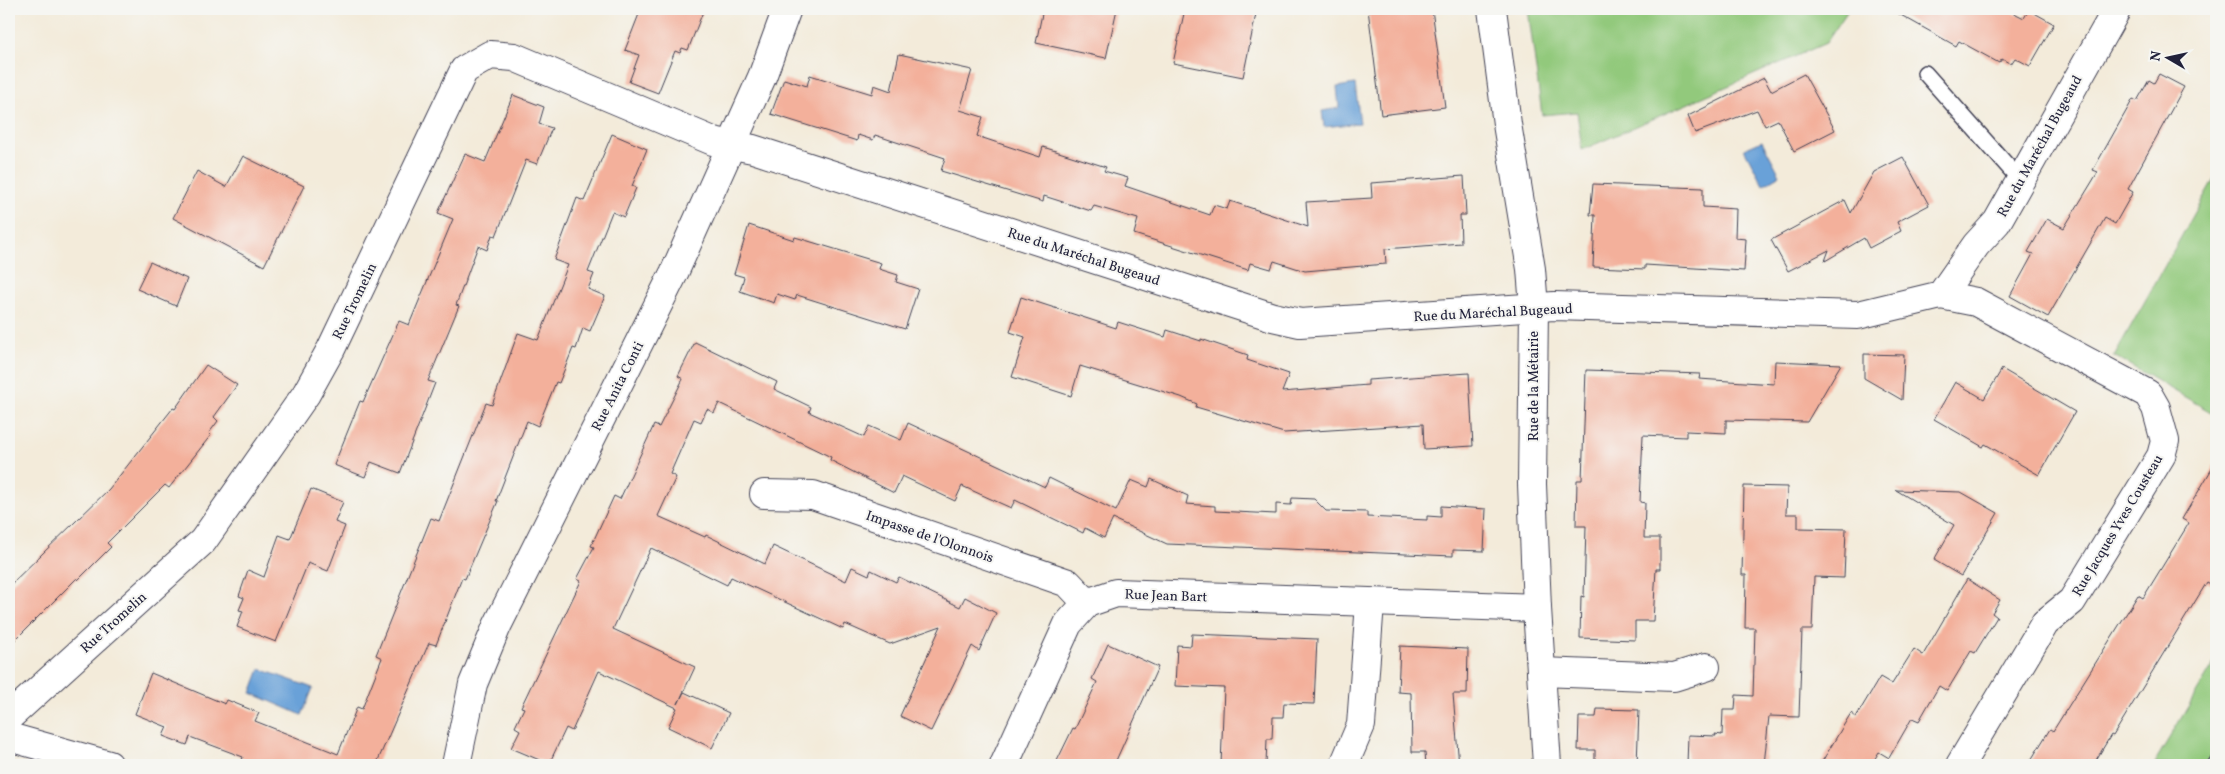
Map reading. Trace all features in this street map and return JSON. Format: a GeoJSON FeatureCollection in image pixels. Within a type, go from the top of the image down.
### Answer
{"type":"FeatureCollection","features":[{"type":"Feature","properties":{"kind":"street","name":"Rue Anita Conti"},"geometry":{"type":"LineString","coordinates":[[456,765],[473,684],[497,626],[674,273],[762,77],[786,9]]}},
{"type":"Feature","properties":{"kind":"street","name":"Rue de la Métairie"},"geometry":{"type":"LineString","coordinates":[[1492,9],[1534,307],[1532,484],[1537,608],[1547,765]]}},
{"type":"Feature","properties":{"kind":"street","name":"Rue du Maréchal Bugeaud"},"geometry":{"type":"LineString","coordinates":[[733,145],[762,151],[1273,317],[1300,323],[1554,306],[1858,315],[1941,295],[1976,244],[1996,222],[2117,9]]}},
{"type":"Feature","properties":{"kind":"street","name":"Rue Tromelin"},"geometry":{"type":"LineString","coordinates":[[9,717],[203,541],[306,394],[331,349],[464,70],[490,55],[514,57],[713,141],[733,145]]}},
{"type":"Feature","properties":{"kind":"street","name":"Rue Jacques Yves Cousteau"},"geometry":{"type":"LineString","coordinates":[[1941,295],[1976,302],[2148,394],[2156,408],[2165,441],[2161,456],[2072,601],[2045,623],[1960,765]]}},
{"type":"Feature","properties":{"kind":"street","name":"Impasse de l'Olonnois"},"geometry":{"type":"LineString","coordinates":[[764,494],[813,496],[823,499],[1068,583],[1087,603]]}},
{"type":"Feature","properties":{"kind":"street","name":"Rue Jean Bart"},"geometry":{"type":"LineString","coordinates":[[1004,765],[1068,624],[1087,603],[1116,593],[1537,608]]}},
{"type":"Feature","properties":{"kind":"street"},"geometry":{"type":"LineString","coordinates":[[1344,765],[1361,725],[1370,603]]}},
{"type":"Feature","properties":{"kind":"street"},"geometry":{"type":"LineString","coordinates":[[1541,672],[1674,677],[1706,667]]}},
{"type":"Feature","properties":{"kind":"street"},"geometry":{"type":"LineString","coordinates":[[9,737],[108,765]]}},
{"type":"Feature","properties":{"kind":"lane"},"geometry":{"type":"LineString","coordinates":[[1925,73],[2020,180]]}},
{"type":"Feature","properties":{"kind":"green space"},"geometry":{"type":"Polygon","coordinates":[[[1528,9],[1849,9],[1826,43],[1582,150],[1577,112],[1542,115],[1528,9]]]}},
{"type":"Feature","properties":{"kind":"green space"},"geometry":{"type":"Polygon","coordinates":[[[2216,175],[2216,415],[2114,356],[2216,175]]]}},
{"type":"Feature","properties":{"kind":"green space"},"geometry":{"type":"Polygon","coordinates":[[[2216,660],[2216,765],[2153,765],[2216,660]]]}},
{"type":"Feature","properties":{"kind":"water"},"geometry":{"type":"Polygon","coordinates":[[[1355,84],[1360,123],[1324,127],[1322,111],[1339,108],[1337,87],[1355,84]]]}},
{"type":"Feature","properties":{"kind":"water"},"geometry":{"type":"Polygon","coordinates":[[[1762,141],[1780,175],[1763,185],[1744,149],[1762,141]]]}},
{"type":"Feature","properties":{"kind":"water"},"geometry":{"type":"Polygon","coordinates":[[[260,669],[313,688],[302,715],[251,693],[260,669]]]}},
{"type":"Feature","properties":{"kind":"building"},"geometry":{"type":"Polygon","coordinates":[[[641,9],[704,9],[688,50],[682,48],[680,53],[675,51],[658,93],[629,82],[639,55],[625,50],[641,9]]]}},
{"type":"Feature","properties":{"kind":"building"},"geometry":{"type":"Polygon","coordinates":[[[1043,9],[1117,9],[1106,58],[1036,43],[1043,9]]]}},
{"type":"Feature","properties":{"kind":"building"},"geometry":{"type":"Polygon","coordinates":[[[1185,9],[1257,9],[1243,77],[1173,63],[1185,9]]]}},
{"type":"Feature","properties":{"kind":"building"},"geometry":{"type":"Polygon","coordinates":[[[1368,9],[1432,9],[1445,107],[1381,115],[1368,9]]]}},
{"type":"Feature","properties":{"kind":"building"},"geometry":{"type":"Polygon","coordinates":[[[1890,9],[2006,9],[2024,18],[2029,10],[2054,24],[2030,66],[2015,58],[2011,64],[2002,59],[1999,63],[1959,41],[1956,46],[1890,9]]]}},
{"type":"Feature","properties":{"kind":"building"},"geometry":{"type":"Polygon","coordinates":[[[899,54],[972,70],[960,110],[983,117],[977,136],[1040,157],[1043,147],[1106,167],[1104,171],[1128,178],[1125,186],[1210,215],[1214,205],[1227,209],[1230,201],[1308,227],[1306,202],[1372,198],[1371,183],[1464,176],[1466,215],[1460,215],[1461,243],[1385,249],[1386,264],[1305,271],[1274,261],[1271,269],[1250,263],[1248,270],[1134,234],[1138,219],[1094,206],[1091,211],[1044,196],[1043,202],[941,171],[945,158],[875,135],[873,140],[858,135],[857,141],[771,114],[784,79],[807,86],[810,75],[872,94],[874,85],[891,91],[899,54]]]}},
{"type":"Feature","properties":{"kind":"building"},"geometry":{"type":"Polygon","coordinates":[[[1804,74],[1835,130],[1794,151],[1778,120],[1765,126],[1757,110],[1695,133],[1688,116],[1764,78],[1771,91],[1804,74]]]}},
{"type":"Feature","properties":{"kind":"building"},"geometry":{"type":"Polygon","coordinates":[[[2159,74],[2184,87],[2128,189],[2133,192],[2115,224],[2105,218],[2048,317],[2010,296],[2033,254],[2028,252],[2047,219],[2064,228],[2098,172],[2093,170],[2133,99],[2137,101],[2149,80],[2154,83],[2159,74]]]}},
{"type":"Feature","properties":{"kind":"building"},"geometry":{"type":"Polygon","coordinates":[[[513,95],[544,107],[539,124],[552,128],[537,164],[526,160],[496,236],[492,235],[487,250],[478,246],[456,305],[459,306],[428,381],[435,383],[400,473],[371,462],[365,477],[334,465],[360,401],[363,402],[399,321],[409,325],[453,219],[438,213],[465,154],[485,162],[513,95]]]}},
{"type":"Feature","properties":{"kind":"building"},"geometry":{"type":"Polygon","coordinates":[[[612,134],[647,149],[632,186],[636,188],[624,217],[612,212],[588,272],[594,274],[588,289],[605,296],[590,331],[583,328],[576,349],[573,348],[559,383],[556,382],[538,426],[527,421],[496,501],[498,501],[465,579],[462,578],[436,645],[429,643],[376,765],[240,765],[243,757],[190,737],[187,745],[163,736],[167,727],[135,714],[151,673],[225,704],[227,700],[259,713],[255,721],[338,754],[357,707],[362,709],[382,658],[376,655],[431,518],[439,521],[486,403],[492,405],[518,333],[538,340],[568,265],[554,260],[577,198],[584,201],[612,134]]]}},
{"type":"Feature","properties":{"kind":"building"},"geometry":{"type":"Polygon","coordinates":[[[243,156],[304,186],[264,266],[173,218],[197,171],[226,187],[243,156]]]}},
{"type":"Feature","properties":{"kind":"building"},"geometry":{"type":"Polygon","coordinates":[[[1903,157],[1929,205],[1897,222],[1901,231],[1869,248],[1864,238],[1825,261],[1829,250],[1788,271],[1771,240],[1845,200],[1851,213],[1874,172],[1903,157]]]}},
{"type":"Feature","properties":{"kind":"building"},"geometry":{"type":"Polygon","coordinates":[[[1593,184],[1703,188],[1703,207],[1736,209],[1735,238],[1746,239],[1744,271],[1645,265],[1645,269],[1593,267],[1595,215],[1590,215],[1593,184]]]}},
{"type":"Feature","properties":{"kind":"building"},"geometry":{"type":"Polygon","coordinates":[[[749,225],[794,240],[795,237],[881,263],[879,269],[898,275],[896,282],[918,289],[905,329],[797,295],[795,300],[777,294],[774,303],[740,291],[744,277],[734,274],[749,225]]]}},
{"type":"Feature","properties":{"kind":"building"},"geometry":{"type":"Polygon","coordinates":[[[150,262],[187,279],[176,306],[137,289],[150,262]]]}},
{"type":"Feature","properties":{"kind":"building"},"geometry":{"type":"Polygon","coordinates":[[[1021,297],[1116,328],[1118,322],[1165,337],[1167,330],[1248,355],[1247,360],[1289,374],[1282,392],[1368,385],[1368,380],[1469,373],[1473,446],[1424,449],[1423,424],[1284,433],[1196,407],[1197,404],[1181,397],[1080,366],[1071,396],[1012,377],[1025,337],[1010,332],[1021,297]]]}},
{"type":"Feature","properties":{"kind":"building"},"geometry":{"type":"Polygon","coordinates":[[[695,342],[777,382],[774,389],[811,407],[809,412],[864,437],[869,426],[901,440],[908,423],[1045,487],[1049,478],[1116,511],[1131,480],[1148,487],[1151,479],[1188,496],[1186,504],[1215,506],[1215,511],[1276,514],[1276,504],[1291,505],[1292,498],[1314,499],[1326,511],[1367,512],[1367,517],[1427,520],[1427,516],[1441,517],[1441,506],[1486,509],[1484,551],[1453,550],[1453,556],[1167,544],[1113,519],[1104,538],[1085,528],[1083,533],[1015,500],[1011,508],[962,486],[955,501],[902,476],[894,493],[830,460],[831,457],[719,403],[714,413],[707,409],[701,422],[694,419],[670,474],[676,477],[658,516],[705,537],[706,535],[765,564],[773,546],[846,581],[852,567],[869,575],[871,570],[896,582],[899,577],[960,607],[965,597],[996,613],[979,651],[972,646],[931,731],[900,716],[941,626],[890,644],[845,624],[843,629],[731,577],[727,585],[651,548],[613,629],[695,667],[678,704],[684,692],[729,713],[712,748],[668,727],[677,708],[599,671],[572,731],[566,728],[549,764],[511,748],[520,730],[515,727],[524,708],[521,707],[581,581],[577,579],[594,547],[591,546],[614,496],[620,499],[654,425],[659,427],[683,379],[678,376],[695,342]]]}},
{"type":"Feature","properties":{"kind":"building"},"geometry":{"type":"Polygon","coordinates":[[[1864,354],[1904,355],[1902,400],[1864,378],[1864,354]]]}},
{"type":"Feature","properties":{"kind":"building"},"geometry":{"type":"Polygon","coordinates":[[[1775,361],[1841,364],[1807,422],[1726,420],[1726,433],[1686,431],[1686,437],[1643,435],[1640,502],[1645,503],[1644,538],[1660,538],[1660,569],[1656,569],[1653,621],[1635,621],[1635,640],[1580,638],[1581,596],[1584,597],[1586,526],[1576,526],[1577,480],[1582,480],[1586,370],[1700,374],[1699,379],[1774,384],[1775,361]]]}},
{"type":"Feature","properties":{"kind":"building"},"geometry":{"type":"Polygon","coordinates":[[[206,365],[237,385],[214,417],[218,421],[209,433],[211,435],[169,488],[165,485],[107,543],[111,547],[9,646],[9,586],[109,489],[173,408],[175,409],[206,365]]]}},
{"type":"Feature","properties":{"kind":"building"},"geometry":{"type":"Polygon","coordinates":[[[2002,369],[2075,412],[2039,475],[1985,444],[1983,447],[1934,419],[1955,382],[1984,399],[2002,369]]]}},
{"type":"Feature","properties":{"kind":"building"},"geometry":{"type":"Polygon","coordinates":[[[2216,462],[2216,587],[2207,582],[2113,736],[2111,735],[2093,765],[2028,765],[2050,729],[2053,731],[2138,595],[2143,598],[2189,523],[2182,519],[2216,462]]]}},
{"type":"Feature","properties":{"kind":"building"},"geometry":{"type":"Polygon","coordinates":[[[1744,486],[1787,487],[1786,514],[1798,514],[1798,528],[1846,529],[1844,578],[1814,577],[1812,630],[1802,630],[1799,717],[1769,716],[1764,765],[1687,765],[1688,735],[1722,735],[1723,710],[1735,710],[1736,695],[1753,696],[1755,628],[1745,628],[1746,575],[1742,575],[1744,486]]]}},
{"type":"Feature","properties":{"kind":"building"},"geometry":{"type":"Polygon","coordinates":[[[311,489],[343,502],[335,522],[345,526],[328,571],[308,563],[276,642],[237,627],[243,611],[239,610],[244,598],[239,596],[248,570],[264,577],[279,535],[290,539],[311,489]]]}},
{"type":"Feature","properties":{"kind":"building"},"geometry":{"type":"Polygon","coordinates":[[[1896,490],[1961,492],[1998,513],[1961,576],[1934,560],[1954,525],[1896,490]]]}},
{"type":"Feature","properties":{"kind":"building"},"geometry":{"type":"Polygon","coordinates":[[[1967,579],[2000,600],[1992,613],[1997,617],[1975,653],[1971,651],[1947,691],[1939,686],[1919,721],[1912,718],[1889,758],[1879,752],[1871,765],[1820,765],[1851,713],[1856,717],[1880,677],[1892,684],[1914,649],[1923,655],[1967,579]]]}},
{"type":"Feature","properties":{"kind":"building"},"geometry":{"type":"Polygon","coordinates":[[[1192,634],[1317,639],[1314,704],[1284,703],[1283,717],[1273,717],[1272,739],[1267,739],[1266,765],[1221,765],[1224,688],[1175,686],[1177,645],[1191,646],[1192,634]]]}},
{"type":"Feature","properties":{"kind":"building"},"geometry":{"type":"Polygon","coordinates":[[[1108,644],[1158,667],[1114,765],[1055,765],[1073,728],[1075,729],[1097,682],[1092,679],[1108,644]]]}},
{"type":"Feature","properties":{"kind":"building"},"geometry":{"type":"Polygon","coordinates":[[[1400,646],[1468,649],[1467,694],[1453,694],[1459,765],[1426,765],[1425,752],[1412,752],[1411,693],[1398,692],[1400,646]]]}},
{"type":"Feature","properties":{"kind":"building"},"geometry":{"type":"Polygon","coordinates":[[[1597,709],[1639,710],[1637,765],[1595,765],[1595,750],[1578,750],[1579,717],[1596,717],[1597,709]]]}}]}
